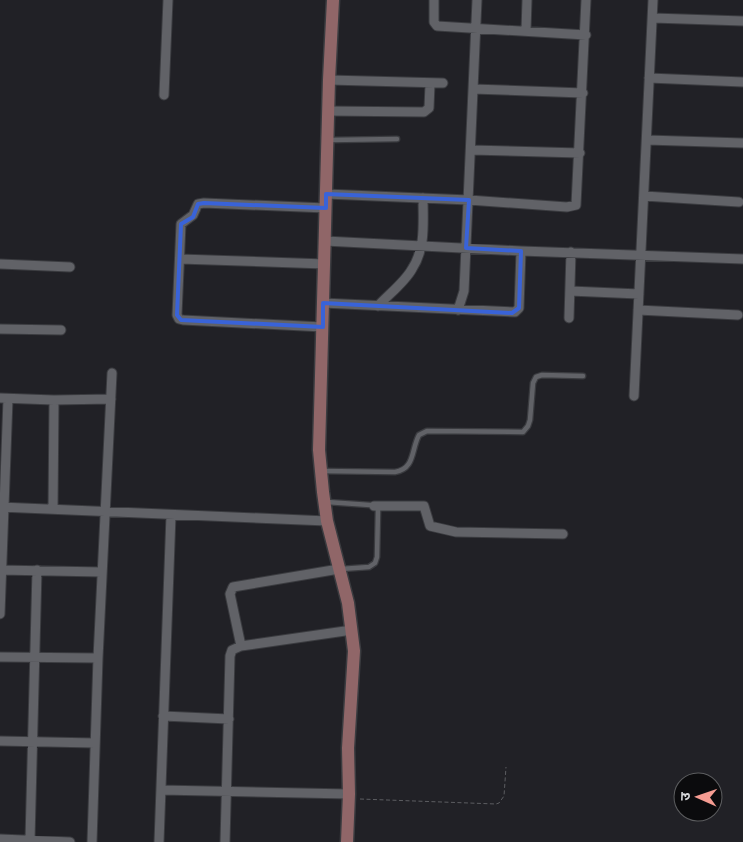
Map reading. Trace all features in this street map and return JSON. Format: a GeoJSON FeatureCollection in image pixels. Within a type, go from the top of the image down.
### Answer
{"type":"FeatureCollection","features":[{"type":"Feature","properties":{"kind":"street"},"geometry":{"type":"LineString","coordinates":[[164,95],[168,0]]}},
{"type":"Feature","properties":{"kind":"street"},"geometry":{"type":"LineString","coordinates":[[334,0],[329,80],[319,450],[324,502],[348,603],[354,651],[348,748],[349,796],[347,842]]}},
{"type":"Feature","properties":{"kind":"street"},"geometry":{"type":"LineString","coordinates":[[434,0],[434,22],[437,26],[586,34]]}},
{"type":"Feature","properties":{"kind":"street"},"geometry":{"type":"LineString","coordinates":[[458,310],[464,291],[477,0]]}},
{"type":"Feature","properties":{"kind":"street"},"geometry":{"type":"LineString","coordinates":[[526,30],[527,0]]}},
{"type":"Feature","properties":{"kind":"street"},"geometry":{"type":"LineString","coordinates":[[326,194],[469,200],[573,207],[576,205],[586,34],[586,0]]}},
{"type":"Feature","properties":{"kind":"street"},"geometry":{"type":"LineString","coordinates":[[634,396],[653,0]]}},
{"type":"Feature","properties":{"kind":"street"},"geometry":{"type":"LineString","coordinates":[[653,18],[743,21]]}},
{"type":"Feature","properties":{"kind":"street"},"geometry":{"type":"LineString","coordinates":[[649,78],[743,82]]}},
{"type":"Feature","properties":{"kind":"street"},"geometry":{"type":"LineString","coordinates":[[329,80],[443,83]]}},
{"type":"Feature","properties":{"kind":"street"},"geometry":{"type":"LineString","coordinates":[[328,111],[424,112],[429,108],[430,84]]}},
{"type":"Feature","properties":{"kind":"street"},"geometry":{"type":"LineString","coordinates":[[473,89],[583,93]]}},
{"type":"Feature","properties":{"kind":"street"},"geometry":{"type":"LineString","coordinates":[[647,140],[743,143]]}},
{"type":"Feature","properties":{"kind":"street"},"geometry":{"type":"LineString","coordinates":[[471,150],[580,153]]}},
{"type":"Feature","properties":{"kind":"street"},"geometry":{"type":"LineString","coordinates":[[644,196],[739,202]]}},
{"type":"Feature","properties":{"kind":"street"},"geometry":{"type":"LineString","coordinates":[[378,306],[412,270],[422,245],[423,198]]}},
{"type":"Feature","properties":{"kind":"street"},"geometry":{"type":"LineString","coordinates":[[323,327],[181,320],[177,315],[181,224],[193,215],[198,204],[326,208]]}},
{"type":"Feature","properties":{"kind":"street"},"geometry":{"type":"LineString","coordinates":[[325,241],[521,251],[743,258]]}},
{"type":"Feature","properties":{"kind":"street"},"geometry":{"type":"LineString","coordinates":[[323,303],[512,313],[519,308],[521,251]]}},
{"type":"Feature","properties":{"kind":"street"},"geometry":{"type":"LineString","coordinates":[[569,318],[572,252]]}},
{"type":"Feature","properties":{"kind":"street"},"geometry":{"type":"LineString","coordinates":[[180,259],[325,264]]}},
{"type":"Feature","properties":{"kind":"street"},"geometry":{"type":"LineString","coordinates":[[0,264],[70,267]]}},
{"type":"Feature","properties":{"kind":"street"},"geometry":{"type":"LineString","coordinates":[[570,291],[639,294]]}},
{"type":"Feature","properties":{"kind":"street"},"geometry":{"type":"LineString","coordinates":[[638,310],[738,315]]}},
{"type":"Feature","properties":{"kind":"street"},"geometry":{"type":"LineString","coordinates":[[0,329],[61,330]]}},
{"type":"Feature","properties":{"kind":"street"},"geometry":{"type":"LineString","coordinates":[[92,842],[98,658],[112,373]]}},
{"type":"Feature","properties":{"kind":"street"},"geometry":{"type":"LineString","coordinates":[[0,614],[4,399],[111,399]]}},
{"type":"Feature","properties":{"kind":"street"},"geometry":{"type":"LineString","coordinates":[[53,509],[54,400]]}},
{"type":"Feature","properties":{"kind":"street"},"geometry":{"type":"LineString","coordinates":[[374,506],[424,506],[430,526],[456,532],[563,534]]}},
{"type":"Feature","properties":{"kind":"street"},"geometry":{"type":"LineString","coordinates":[[2,507],[328,521]]}},
{"type":"Feature","properties":{"kind":"street"},"geometry":{"type":"LineString","coordinates":[[159,842],[171,515]]}},
{"type":"Feature","properties":{"kind":"street"},"geometry":{"type":"LineString","coordinates":[[1,570],[102,572]]}},
{"type":"Feature","properties":{"kind":"street"},"geometry":{"type":"LineString","coordinates":[[30,840],[38,570]]}},
{"type":"Feature","properties":{"kind":"street"},"geometry":{"type":"LineString","coordinates":[[241,646],[230,594],[233,587],[339,570]]}},
{"type":"Feature","properties":{"kind":"street"},"geometry":{"type":"LineString","coordinates":[[225,842],[231,652],[241,646],[352,630]]}},
{"type":"Feature","properties":{"kind":"street"},"geometry":{"type":"LineString","coordinates":[[0,657],[98,658]]}},
{"type":"Feature","properties":{"kind":"street"},"geometry":{"type":"LineString","coordinates":[[163,716],[229,720]]}},
{"type":"Feature","properties":{"kind":"street"},"geometry":{"type":"LineString","coordinates":[[0,741],[95,743]]}},
{"type":"Feature","properties":{"kind":"street"},"geometry":{"type":"LineString","coordinates":[[161,790],[349,796]]}},
{"type":"Feature","properties":{"kind":"street"},"geometry":{"type":"LineString","coordinates":[[0,839],[70,842]]}},
{"type":"Feature","properties":{"kind":"lane"},"geometry":{"type":"LineString","coordinates":[[328,140],[397,139]]}},
{"type":"Feature","properties":{"kind":"lane"},"geometry":{"type":"LineString","coordinates":[[320,471],[404,471],[409,465],[419,435],[427,431],[523,432],[528,426],[533,383],[536,377],[542,375],[583,376]]}},
{"type":"Feature","properties":{"kind":"lane"},"geometry":{"type":"LineString","coordinates":[[324,502],[374,506],[379,513],[377,557],[375,563],[369,567],[339,570]]}},
{"type":"Feature","properties":{"kind":"path"},"geometry":{"type":"LineString","coordinates":[[349,796],[496,804],[504,796],[506,767]]}},
{"type":"Feature","properties":{"kind":"highlighted area"},"geometry":{"type":"Polygon","coordinates":[[[326,194],[469,200],[466,248],[521,251],[519,308],[512,313],[323,303],[323,327],[181,320],[177,315],[181,224],[193,217],[198,204],[204,203],[326,208],[326,194]]]}}]}
